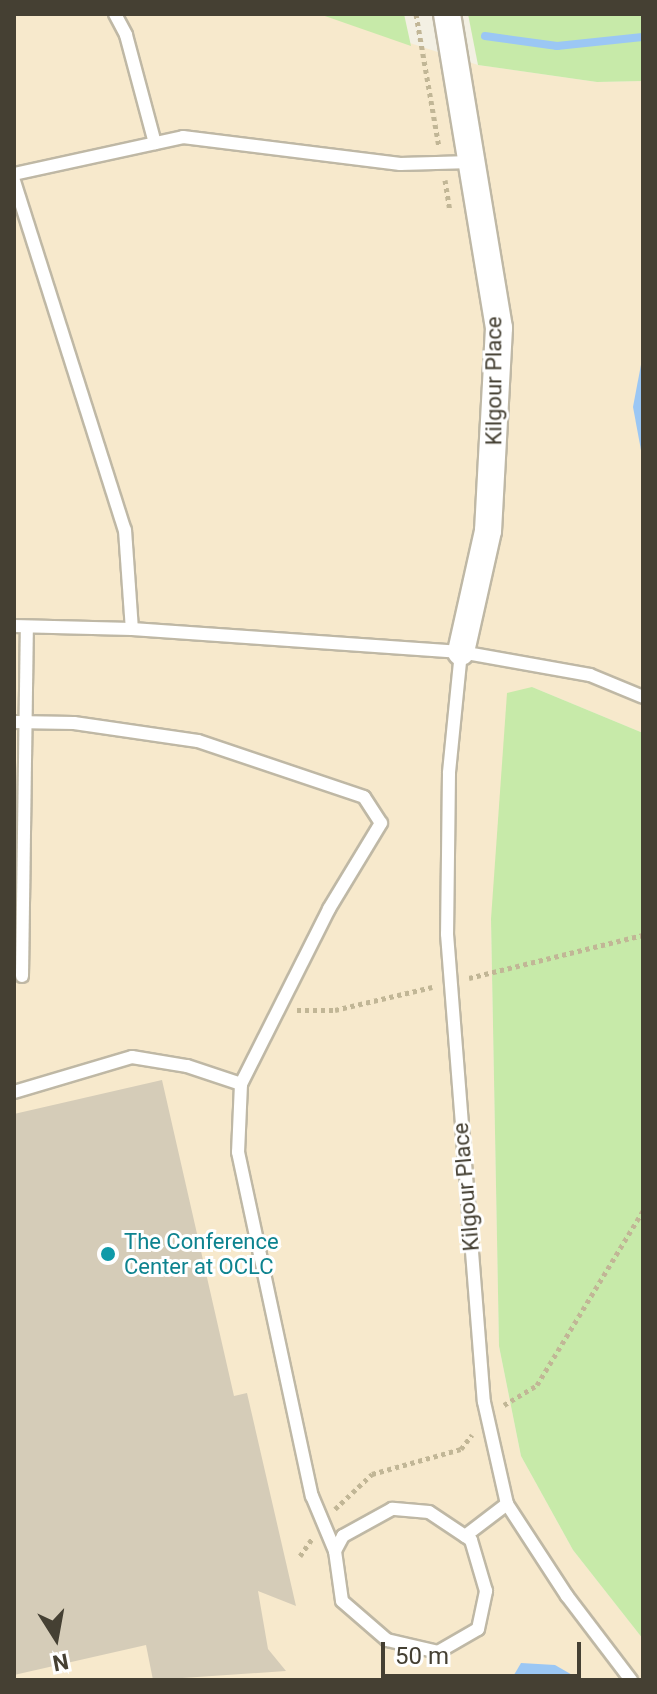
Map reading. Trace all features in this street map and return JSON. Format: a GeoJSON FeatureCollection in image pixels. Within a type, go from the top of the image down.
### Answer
{"type":"FeatureCollection","features":[{"type":"Feature","properties":{"kind":"street","name":"Kilgour Place"},"geometry":{"type":"LineString","coordinates":[[447,14],[499,328],[498,414],[488,531],[461,652]]}},
{"type":"Feature","properties":{"kind":"lane"},"geometry":{"type":"LineString","coordinates":[[115,14],[126,35],[155,143]]}},
{"type":"Feature","properties":{"kind":"lane"},"geometry":{"type":"LineString","coordinates":[[14,174],[183,137],[400,164],[472,162]]}},
{"type":"Feature","properties":{"kind":"lane"},"geometry":{"type":"LineString","coordinates":[[14,181],[125,530],[132,629]]}},
{"type":"Feature","properties":{"kind":"lane"},"geometry":{"type":"LineString","coordinates":[[22,976],[20,627],[132,629],[461,652],[590,675],[643,697]]}},
{"type":"Feature","properties":{"kind":"lane","name":"Kilgour Place"},"geometry":{"type":"LineString","coordinates":[[461,652],[449,773],[447,934],[484,1402],[507,1504],[567,1596],[631,1680]]}},
{"type":"Feature","properties":{"kind":"lane"},"geometry":{"type":"LineString","coordinates":[[19,722],[198,741],[364,797],[381,823],[329,909],[241,1084],[238,1152],[312,1496],[335,1551],[342,1601],[387,1640],[438,1652],[478,1629],[486,1591],[471,1540],[429,1512],[392,1509],[343,1536],[335,1551]]}},
{"type":"Feature","properties":{"kind":"lane"},"geometry":{"type":"LineString","coordinates":[[14,1092],[132,1057],[187,1066],[241,1084]]}},
{"type":"Feature","properties":{"kind":"lane"},"geometry":{"type":"LineString","coordinates":[[465,1536],[507,1504]]}},
{"type":"Feature","properties":{"kind":"shaded area"},"geometry":{"type":"Polygon","coordinates":[[[14,14],[320,14],[478,65],[597,82],[643,81],[643,733],[532,687],[491,919],[499,1346],[521,1456],[573,1550],[643,1639],[643,1680],[14,1680],[14,14]]]}},
{"type":"Feature","properties":{"kind":"green space"},"geometry":{"type":"Polygon","coordinates":[[[404,14],[411,46],[322,15],[404,14]]]}},
{"type":"Feature","properties":{"kind":"green space"},"geometry":{"type":"Polygon","coordinates":[[[468,14],[643,14],[643,81],[597,82],[478,65],[468,14]]]}},
{"type":"Feature","properties":{"kind":"green space"},"geometry":{"type":"Polygon","coordinates":[[[532,687],[643,733],[643,1639],[573,1550],[521,1456],[499,1346],[491,919],[507,693],[532,687]]]}},
{"type":"Feature","properties":{"kind":"water"},"geometry":{"type":"Polygon","coordinates":[[[643,354],[643,461],[633,407],[643,354]]]}},
{"type":"Feature","properties":{"kind":"water"},"geometry":{"type":"Polygon","coordinates":[[[521,1663],[555,1665],[581,1680],[511,1680],[521,1663]]]}},
{"type":"Feature","properties":{"kind":"building","name":"The Conference Center at OCLC"},"geometry":{"type":"Polygon","coordinates":[[[162,1080],[234,1396],[247,1393],[296,1606],[258,1591],[268,1649],[286,1671],[153,1680],[146,1645],[14,1675],[14,1114],[162,1080]]]}},
{"type":"Feature","properties":{"kind":"waterway"},"geometry":{"type":"LineString","coordinates":[[485,36],[557,46],[643,37]]}},
{"type":"Feature","properties":{"kind":"place","name":"The Conference Center at OCLC"},"geometry":{"type":"Point","coordinates":[108,1254]}}]}
